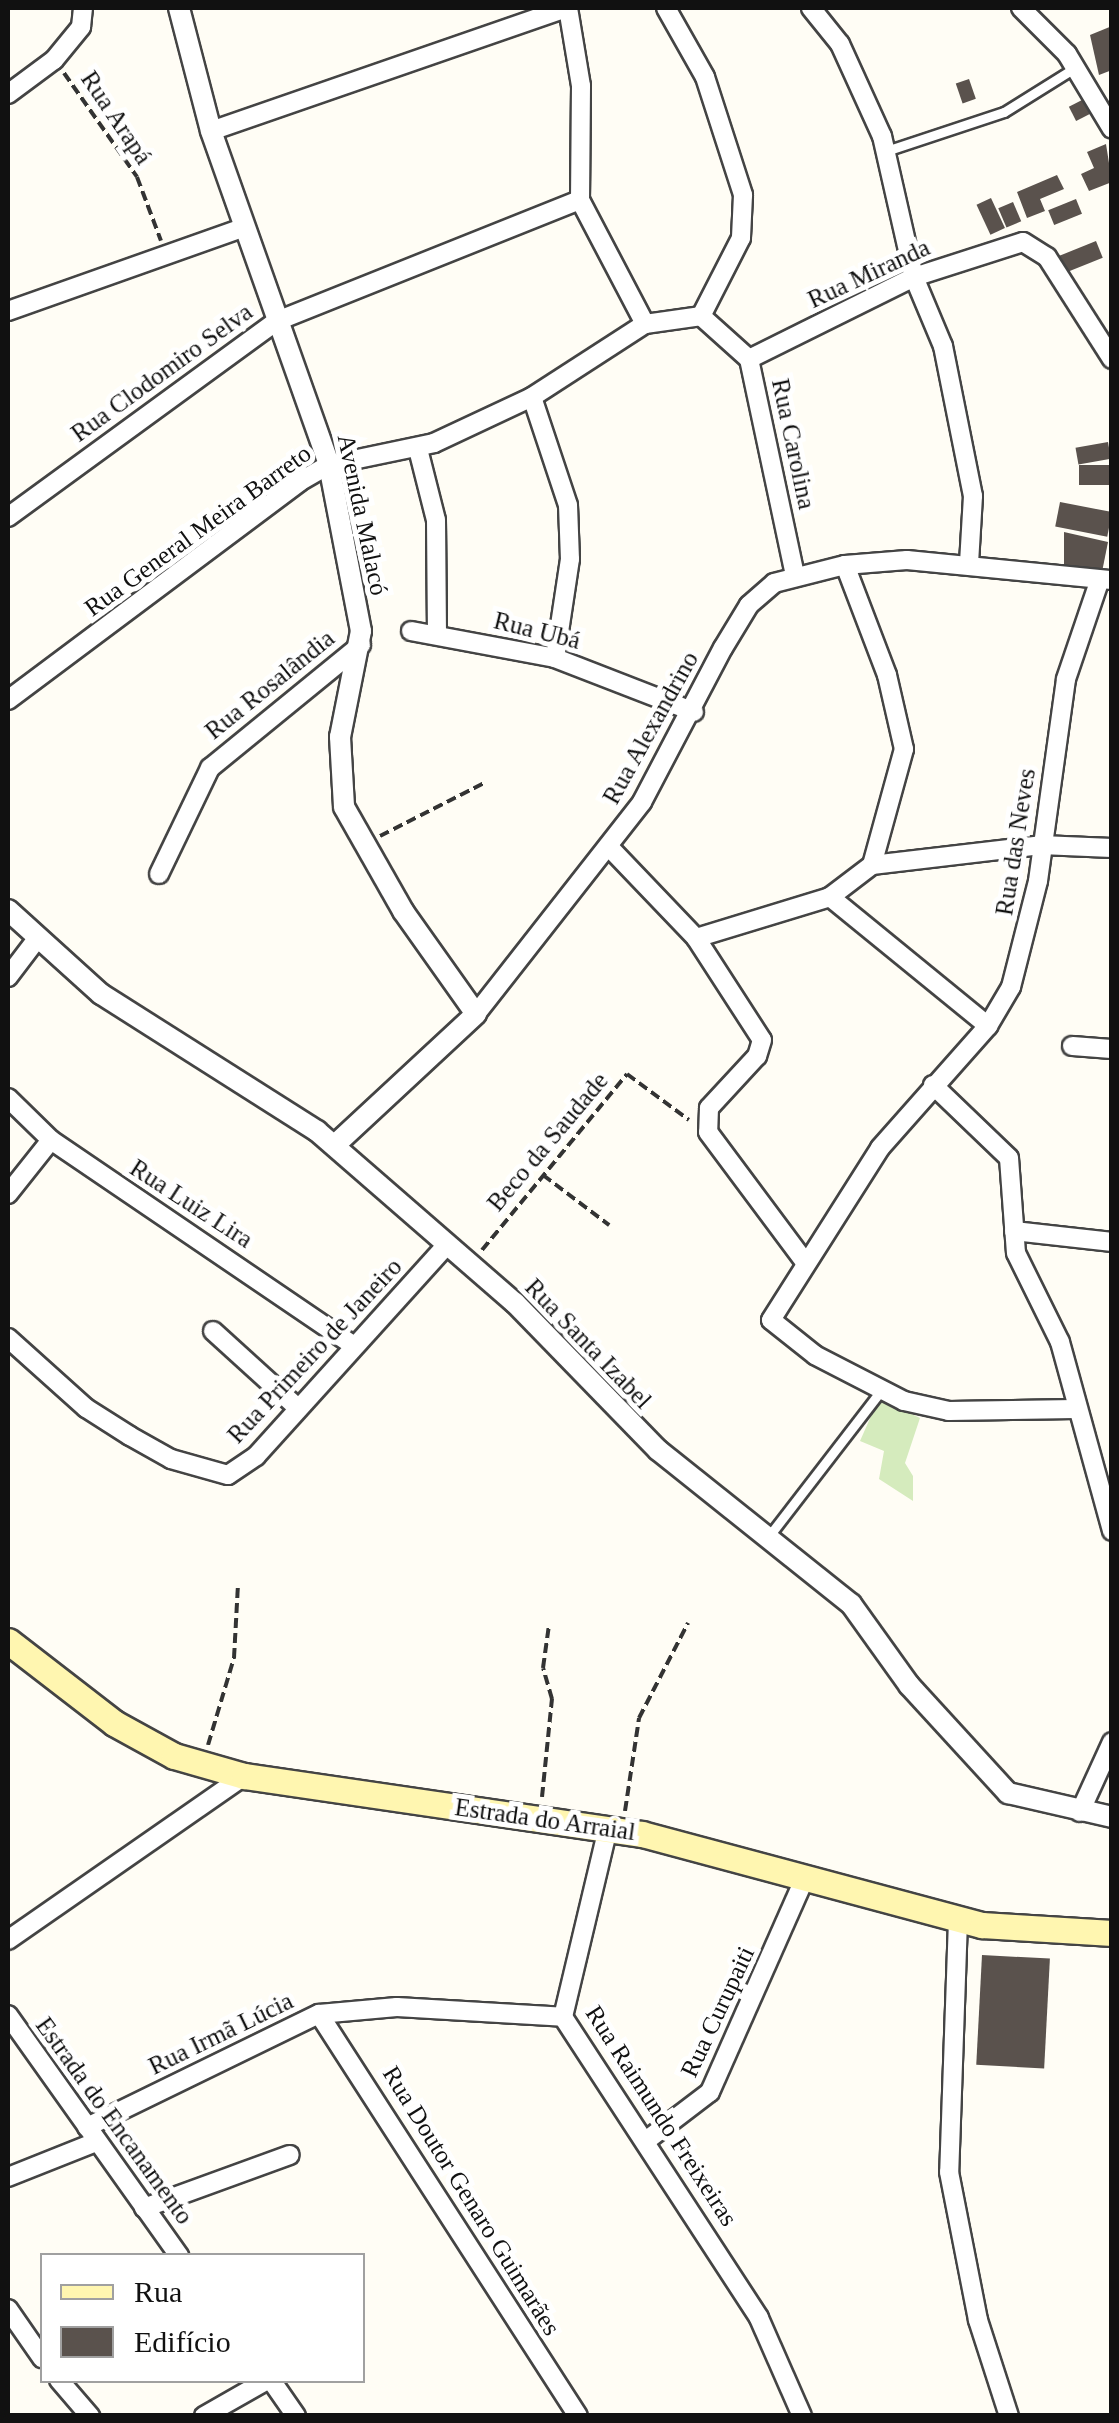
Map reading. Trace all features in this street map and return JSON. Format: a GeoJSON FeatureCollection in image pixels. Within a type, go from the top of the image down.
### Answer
{"type":"FeatureCollection","features":[{"type":"Feature","properties":{"kind":"main road","name":"Estrada do Arraial"},"geometry":{"type":"LineString","coordinates":[[8,1641],[114,1722],[202,1764],[244,1776],[616,1829],[803,1882],[958,1920],[1112,1933]]}},
{"type":"Feature","properties":{"kind":"street"},"geometry":{"type":"LineString","coordinates":[[8,94],[54,60],[81,27],[83,8]]}},
{"type":"Feature","properties":{"kind":"street","name":"Avenida Malacó"},"geometry":{"type":"LineString","coordinates":[[180,8],[210,131],[328,465],[361,645],[340,736],[339,774],[344,807],[362,845],[476,1014]]}},
{"type":"Feature","properties":{"kind":"street"},"geometry":{"type":"LineString","coordinates":[[210,131],[567,8],[582,86],[580,200],[644,324],[702,316],[741,238],[743,195],[705,77],[666,8]]}},
{"type":"Feature","properties":{"kind":"street"},"geometry":{"type":"LineString","coordinates":[[812,8],[840,44],[886,151],[914,277],[943,346],[973,496],[968,564]]}},
{"type":"Feature","properties":{"kind":"street"},"geometry":{"type":"LineString","coordinates":[[1021,8],[1076,67],[1112,129]]}},
{"type":"Feature","properties":{"kind":"street","name":"Rua Clodomiro Selva"},"geometry":{"type":"LineString","coordinates":[[8,516],[277,321],[580,200]]}},
{"type":"Feature","properties":{"kind":"street"},"geometry":{"type":"LineString","coordinates":[[9,307],[243,228]]}},
{"type":"Feature","properties":{"kind":"street","name":"Rua Miranda"},"geometry":{"type":"LineString","coordinates":[[749,359],[914,277],[1012,242],[1023,242],[1047,257],[1112,359]]}},
{"type":"Feature","properties":{"kind":"street","name":"Rua Carolina"},"geometry":{"type":"LineString","coordinates":[[702,316],[749,359],[796,575]]}},
{"type":"Feature","properties":{"kind":"street","name":"Rua General Meira Barreto"},"geometry":{"type":"LineString","coordinates":[[8,700],[328,465],[418,449],[532,397],[644,324]]}},
{"type":"Feature","properties":{"kind":"street"},"geometry":{"type":"LineString","coordinates":[[532,397],[568,505],[570,559],[555,658]]}},
{"type":"Feature","properties":{"kind":"street"},"geometry":{"type":"LineString","coordinates":[[418,449],[436,520],[437,633]]}},
{"type":"Feature","properties":{"kind":"street"},"geometry":{"type":"LineString","coordinates":[[845,564],[887,675],[904,750],[872,864]]}},
{"type":"Feature","properties":{"kind":"street","name":"Rua Alexandrino"},"geometry":{"type":"LineString","coordinates":[[335,1145],[476,1014],[610,848],[694,712],[749,605],[796,575],[845,564],[968,564],[1105,581]]}},
{"type":"Feature","properties":{"kind":"street","name":"Rua das Neves"},"geometry":{"type":"LineString","coordinates":[[880,1392],[777,1329],[774,1310],[804,1261],[932,1085],[988,1026],[1011,988],[1024,946],[1066,678],[1105,581]]}},
{"type":"Feature","properties":{"kind":"street","name":"Rua Ubá"},"geometry":{"type":"LineString","coordinates":[[411,631],[555,658],[694,712]]}},
{"type":"Feature","properties":{"kind":"street","name":"Rua Rosalândia"},"geometry":{"type":"LineString","coordinates":[[159,874],[210,768],[361,645]]}},
{"type":"Feature","properties":{"kind":"street"},"geometry":{"type":"LineString","coordinates":[[696,938],[830,896],[872,864],[1041,845],[1112,848]]}},
{"type":"Feature","properties":{"kind":"street"},"geometry":{"type":"LineString","coordinates":[[610,848],[696,938],[762,1040],[757,1056],[710,1108],[710,1136],[804,1261]]}},
{"type":"Feature","properties":{"kind":"street"},"geometry":{"type":"LineString","coordinates":[[830,896],[988,1026]]}},
{"type":"Feature","properties":{"kind":"street","name":"Rua Santa Izabel"},"geometry":{"type":"LineString","coordinates":[[8,910],[116,1004],[335,1145],[560,1346],[658,1450],[851,1604],[909,1685],[1008,1792],[1112,1817]]}},
{"type":"Feature","properties":{"kind":"street"},"geometry":{"type":"LineString","coordinates":[[8,977],[37,939]]}},
{"type":"Feature","properties":{"kind":"street"},"geometry":{"type":"LineString","coordinates":[[1072,1046],[1112,1049]]}},
{"type":"Feature","properties":{"kind":"street"},"geometry":{"type":"LineString","coordinates":[[932,1085],[1009,1158],[1018,1260],[1060,1342],[1075,1409],[1112,1531]]}},
{"type":"Feature","properties":{"kind":"street","name":"Rua Luiz Lira"},"geometry":{"type":"LineString","coordinates":[[8,1098],[51,1140],[353,1346]]}},
{"type":"Feature","properties":{"kind":"street"},"geometry":{"type":"LineString","coordinates":[[8,1194],[51,1140]]}},
{"type":"Feature","properties":{"kind":"street"},"geometry":{"type":"LineString","coordinates":[[1014,1231],[1112,1242]]}},
{"type":"Feature","properties":{"kind":"street","name":"Rua Primeiro de Janeiro"},"geometry":{"type":"LineString","coordinates":[[8,1338],[86,1408],[171,1460],[212,1475],[242,1467],[446,1246]]}},
{"type":"Feature","properties":{"kind":"street"},"geometry":{"type":"LineString","coordinates":[[214,1331],[298,1408]]}},
{"type":"Feature","properties":{"kind":"street"},"geometry":{"type":"LineString","coordinates":[[880,1392],[949,1411],[1075,1409]]}},
{"type":"Feature","properties":{"kind":"street"},"geometry":{"type":"LineString","coordinates":[[1080,1812],[1112,1742]]}},
{"type":"Feature","properties":{"kind":"street"},"geometry":{"type":"LineString","coordinates":[[8,1940],[244,1776]]}},
{"type":"Feature","properties":{"kind":"street","name":"Rua Raimundo Freixeiras"},"geometry":{"type":"LineString","coordinates":[[616,1829],[563,2017],[647,2140],[759,2318],[802,2416]]}},
{"type":"Feature","properties":{"kind":"street","name":"Rua Curupaiti"},"geometry":{"type":"LineString","coordinates":[[647,2140],[710,2092],[803,1882]]}},
{"type":"Feature","properties":{"kind":"street"},"geometry":{"type":"LineString","coordinates":[[958,1920],[949,2172],[978,2320],[1010,2416]]}},
{"type":"Feature","properties":{"kind":"street","name":"Rua Irmã Lúcia"},"geometry":{"type":"LineString","coordinates":[[8,2177],[320,2014],[397,2007],[563,2017]]}},
{"type":"Feature","properties":{"kind":"street","name":"Rua Doutor Genaro Guimarães"},"geometry":{"type":"LineString","coordinates":[[320,2014],[578,2416]]}},
{"type":"Feature","properties":{"kind":"street","name":"Estrada do Encanamento"},"geometry":{"type":"LineString","coordinates":[[8,2015],[177,2253]]}},
{"type":"Feature","properties":{"kind":"street"},"geometry":{"type":"LineString","coordinates":[[144,2208],[290,2155]]}},
{"type":"Feature","properties":{"kind":"street"},"geometry":{"type":"LineString","coordinates":[[8,2309],[40,2355]]}},
{"type":"Feature","properties":{"kind":"street"},"geometry":{"type":"LineString","coordinates":[[61,2383],[90,2416]]}},
{"type":"Feature","properties":{"kind":"street"},"geometry":{"type":"LineString","coordinates":[[204,2416],[264,2383]]}},
{"type":"Feature","properties":{"kind":"street"},"geometry":{"type":"LineString","coordinates":[[271,2383],[296,2416]]}},
{"type":"Feature","properties":{"kind":"street"},"geometry":{"type":"LineString","coordinates":[[70,2396],[76,2416]]}},
{"type":"Feature","properties":{"kind":"lane"},"geometry":{"type":"LineString","coordinates":[[886,151],[1004,112],[1076,67]]}},
{"type":"Feature","properties":{"kind":"lane"},"geometry":{"type":"LineString","coordinates":[[769,1536],[880,1392]]}},
{"type":"Feature","properties":{"kind":"path","name":"Rua Arapá"},"geometry":{"type":"LineString","coordinates":[[54,60],[137,177],[167,254]]}},
{"type":"Feature","properties":{"kind":"path"},"geometry":{"type":"LineString","coordinates":[[362,845],[486,782]]}},
{"type":"Feature","properties":{"kind":"path","name":"Beco da Saudade"},"geometry":{"type":"LineString","coordinates":[[469,1265],[627,1074],[710,1136]]}},
{"type":"Feature","properties":{"kind":"path"},"geometry":{"type":"LineString","coordinates":[[543,1175],[609,1224]]}},
{"type":"Feature","properties":{"kind":"path"},"geometry":{"type":"LineString","coordinates":[[202,1764],[234,1658],[238,1585]]}},
{"type":"Feature","properties":{"kind":"path"},"geometry":{"type":"LineString","coordinates":[[616,1829],[639,1718],[688,1623]]}},
{"type":"Feature","properties":{"kind":"path"},"geometry":{"type":"LineString","coordinates":[[540,1816],[552,1699],[543,1668],[549,1626]]}},
{"type":"Feature","properties":{"kind":"green space"},"geometry":{"type":"Polygon","coordinates":[[[879,1398],[920,1418],[905,1463],[913,1476],[913,1501],[879,1479],[884,1451],[860,1441],[879,1398]]]}},
{"type":"Feature","properties":{"kind":"building"},"geometry":{"type":"Polygon","coordinates":[[[1112,26],[1112,70],[1099,75],[1090,35],[1112,26]]]}},
{"type":"Feature","properties":{"kind":"building"},"geometry":{"type":"Polygon","coordinates":[[[969,79],[976,99],[963,103],[956,84],[969,79]]]}},
{"type":"Feature","properties":{"kind":"building"},"geometry":{"type":"Polygon","coordinates":[[[1084,99],[1091,113],[1076,121],[1069,107],[1084,99]]]}},
{"type":"Feature","properties":{"kind":"building"},"geometry":{"type":"Polygon","coordinates":[[[1106,144],[1112,182],[1089,191],[1081,174],[1094,168],[1087,152],[1106,144]]]}},
{"type":"Feature","properties":{"kind":"building"},"geometry":{"type":"Polygon","coordinates":[[[1057,175],[1064,189],[1040,199],[1045,211],[1027,218],[1017,192],[1057,175]]]}},
{"type":"Feature","properties":{"kind":"building"},"geometry":{"type":"Polygon","coordinates":[[[991,198],[1005,228],[990,235],[976,205],[991,198]]]}},
{"type":"Feature","properties":{"kind":"building"},"geometry":{"type":"Polygon","coordinates":[[[1076,199],[1082,214],[1054,225],[1048,210],[1076,199]]]}},
{"type":"Feature","properties":{"kind":"building"},"geometry":{"type":"Polygon","coordinates":[[[1013,202],[1021,221],[1006,228],[998,208],[1013,202]]]}},
{"type":"Feature","properties":{"kind":"building"},"geometry":{"type":"Polygon","coordinates":[[[1096,241],[1103,258],[1063,274],[1056,257],[1096,241]]]}},
{"type":"Feature","properties":{"kind":"building"},"geometry":{"type":"Polygon","coordinates":[[[1108,442],[1111,459],[1078,464],[1076,448],[1108,442]]]}},
{"type":"Feature","properties":{"kind":"building"},"geometry":{"type":"Polygon","coordinates":[[[1079,465],[1112,465],[1112,485],[1079,485],[1079,465]]]}},
{"type":"Feature","properties":{"kind":"building"},"geometry":{"type":"Polygon","coordinates":[[[1060,502],[1112,512],[1107,537],[1055,527],[1060,502]]]}},
{"type":"Feature","properties":{"kind":"building"},"geometry":{"type":"Polygon","coordinates":[[[1064,532],[1108,542],[1101,577],[1064,569],[1064,532]]]}},
{"type":"Feature","properties":{"kind":"building"},"geometry":{"type":"Polygon","coordinates":[[[982,1955],[1050,1959],[1044,2068],[976,2065],[982,1955]]]}}]}
